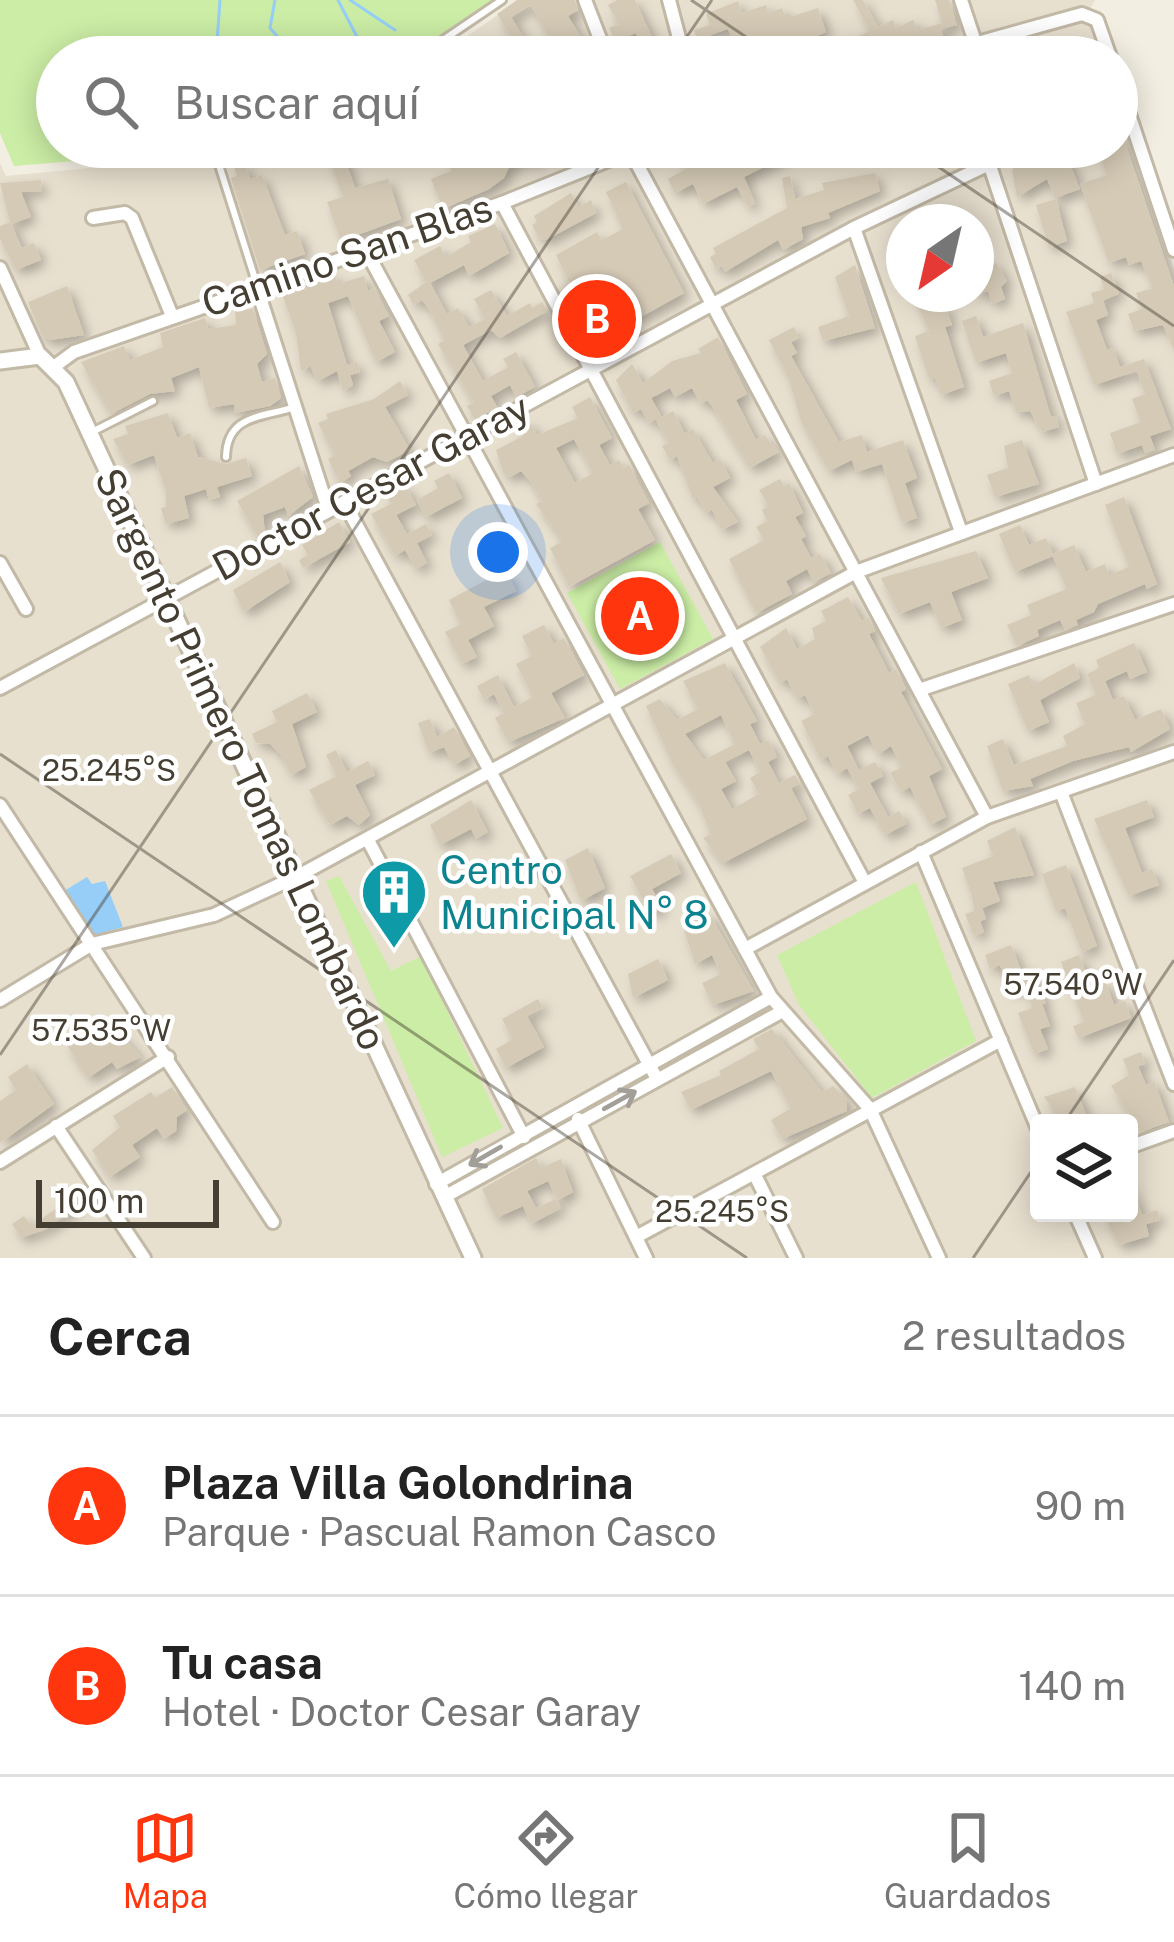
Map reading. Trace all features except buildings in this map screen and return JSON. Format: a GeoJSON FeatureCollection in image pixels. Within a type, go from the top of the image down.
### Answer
{"type":"FeatureCollection","features":[{"type":"Feature","properties":{"kind":"street"},"geometry":{"type":"LineString","coordinates":[[585,0],[599,36]]}},
{"type":"Feature","properties":{"kind":"street"},"geometry":{"type":"LineString","coordinates":[[961,0],[973,36]]}},
{"type":"Feature","properties":{"kind":"street"},"geometry":{"type":"LineString","coordinates":[[672,1],[680,36]]}},
{"type":"Feature","properties":{"kind":"street"},"geometry":{"type":"LineString","coordinates":[[998,36],[1082,14],[1097,20],[1103,36]]}},
{"type":"Feature","properties":{"kind":"street"},"geometry":{"type":"LineString","coordinates":[[1138,152],[1174,250]]}},
{"type":"Feature","properties":{"kind":"street","name":"Camino San Blas"},"geometry":{"type":"LineString","coordinates":[[56,366],[74,352],[502,203],[589,168]]}},
{"type":"Feature","properties":{"kind":"street"},"geometry":{"type":"LineString","coordinates":[[647,168],[711,304],[987,817]]}},
{"type":"Feature","properties":{"kind":"street","name":"Doctor Cesar Garay"},"geometry":{"type":"LineString","coordinates":[[0,688],[164,595],[465,439],[711,304],[979,168]]}},
{"type":"Feature","properties":{"kind":"street"},"geometry":{"type":"LineString","coordinates":[[991,168],[1096,484]]}},
{"type":"Feature","properties":{"kind":"street"},"geometry":{"type":"LineString","coordinates":[[502,203],[588,373],[864,880]]}},
{"type":"Feature","properties":{"kind":"street"},"geometry":{"type":"LineString","coordinates":[[93,218],[125,213],[133,218],[172,316]]}},
{"type":"Feature","properties":{"kind":"street"},"geometry":{"type":"LineString","coordinates":[[854,229],[961,532]]}},
{"type":"Feature","properties":{"kind":"street"},"geometry":{"type":"LineString","coordinates":[[365,249],[771,998],[870,1109],[939,1258]]}},
{"type":"Feature","properties":{"kind":"street"},"geometry":{"type":"LineString","coordinates":[[0,268],[40,356],[56,366]]}},
{"type":"Feature","properties":{"kind":"street"},"geometry":{"type":"LineString","coordinates":[[256,285],[328,509]]}},
{"type":"Feature","properties":{"kind":"street"},"geometry":{"type":"LineString","coordinates":[[0,361],[40,356]]}},
{"type":"Feature","properties":{"kind":"street","name":"Sargento Primero Tomas Lombardo"},"geometry":{"type":"LineString","coordinates":[[56,366],[473,1258]]}},
{"type":"Feature","properties":{"kind":"street"},"geometry":{"type":"LineString","coordinates":[[0,1000],[92,944],[214,915],[298,876],[856,572],[1174,455]]}},
{"type":"Feature","properties":{"kind":"street"},"geometry":{"type":"LineString","coordinates":[[344,502],[657,1079]]}},
{"type":"Feature","properties":{"kind":"street"},"geometry":{"type":"LineString","coordinates":[[0,563],[26,609]]}},
{"type":"Feature","properties":{"kind":"street"},"geometry":{"type":"LineString","coordinates":[[922,689],[1174,604]]}},
{"type":"Feature","properties":{"kind":"street"},"geometry":{"type":"LineString","coordinates":[[746,950],[864,880],[987,817],[1174,752]]}},
{"type":"Feature","properties":{"kind":"street"},"geometry":{"type":"LineString","coordinates":[[1060,792],[1174,1084]]}},
{"type":"Feature","properties":{"kind":"street"},"geometry":{"type":"LineString","coordinates":[[0,805],[273,1222]]}},
{"type":"Feature","properties":{"kind":"street"},"geometry":{"type":"LineString","coordinates":[[0,836],[14,828]]}},
{"type":"Feature","properties":{"kind":"street"},"geometry":{"type":"LineString","coordinates":[[368,840],[530,1149]]}},
{"type":"Feature","properties":{"kind":"street"},"geometry":{"type":"LineString","coordinates":[[921,852],[1032,1114]]}},
{"type":"Feature","properties":{"kind":"street"},"geometry":{"type":"LineString","coordinates":[[440,1190],[523,1134],[771,998]]}},
{"type":"Feature","properties":{"kind":"street"},"geometry":{"type":"LineString","coordinates":[[440,1190],[530,1149],[781,1012]]}},
{"type":"Feature","properties":{"kind":"street"},"geometry":{"type":"LineString","coordinates":[[636,1237],[1001,1040]]}},
{"type":"Feature","properties":{"kind":"street"},"geometry":{"type":"LineString","coordinates":[[0,1162],[168,1057]]}},
{"type":"Feature","properties":{"kind":"street"},"geometry":{"type":"LineString","coordinates":[[571,1108],[646,1258]]}},
{"type":"Feature","properties":{"kind":"street"},"geometry":{"type":"LineString","coordinates":[[56,1126],[144,1258]]}},
{"type":"Feature","properties":{"kind":"street"},"geometry":{"type":"LineString","coordinates":[[1138,1144],[1174,1131]]}},
{"type":"Feature","properties":{"kind":"street"},"geometry":{"type":"LineString","coordinates":[[755,1175],[796,1258]]}},
{"type":"Feature","properties":{"kind":"street"},"geometry":{"type":"LineString","coordinates":[[1079,1222],[1095,1258]]}},
{"type":"Feature","properties":{"kind":"lane"},"geometry":{"type":"LineString","coordinates":[[449,36],[502,0]]}},
{"type":"Feature","properties":{"kind":"lane"},"geometry":{"type":"LineString","coordinates":[[220,168],[256,285]]}},
{"type":"Feature","properties":{"kind":"lane"},"geometry":{"type":"LineString","coordinates":[[90,433],[152,400]]}},
{"type":"Feature","properties":{"kind":"lane"},"geometry":{"type":"LineString","coordinates":[[226,457],[228,438],[241,421],[295,407]]}},
{"type":"Feature","properties":{"kind":"shaded area"},"geometry":{"type":"Polygon","coordinates":[[[520,0],[1095,0],[1089,11],[1097,36],[468,36],[520,0]]]}},
{"type":"Feature","properties":{"kind":"shaded area"},"geometry":{"type":"Polygon","coordinates":[[[1138,160],[1174,269],[1174,1258],[0,1258],[0,163],[6,176],[89,168],[1138,168],[1138,160]]]}},
{"type":"Feature","properties":{"kind":"green space"},"geometry":{"type":"Polygon","coordinates":[[[0,0],[493,0],[441,36],[36,36],[36,164],[14,166],[0,133],[0,0]]]}},
{"type":"Feature","properties":{"kind":"green space"},"geometry":{"type":"Polygon","coordinates":[[[660,542],[713,639],[620,689],[567,593],[660,542]]]}},
{"type":"Feature","properties":{"kind":"green space"},"geometry":{"type":"Polygon","coordinates":[[[339,876],[391,971],[421,956],[503,1128],[442,1157],[326,881],[339,876]]]}},
{"type":"Feature","properties":{"kind":"green space"},"geometry":{"type":"Polygon","coordinates":[[[916,882],[976,1041],[872,1098],[799,1005],[777,955],[916,882]]]}},
{"type":"Feature","properties":{"kind":"water"},"geometry":{"type":"Polygon","coordinates":[[[87,877],[92,884],[105,881],[123,927],[94,935],[64,891],[87,877]]]}},
{"type":"Feature","properties":{"kind":"waterway"},"geometry":{"type":"LineString","coordinates":[[217,36],[220,0]]}},
{"type":"Feature","properties":{"kind":"waterway"},"geometry":{"type":"LineString","coordinates":[[275,0],[270,28],[277,36]]}},
{"type":"Feature","properties":{"kind":"waterway"},"geometry":{"type":"LineString","coordinates":[[338,0],[357,36]]}},
{"type":"Feature","properties":{"kind":"waterway"},"geometry":{"type":"LineString","coordinates":[[350,0],[395,30]]}},
{"type":"Feature","properties":{"kind":"place","name":"Tu casa"},"geometry":{"type":"Point","coordinates":[597,319]}},
{"type":"Feature","properties":{"kind":"place","name":"Plaza Villa Golondrina"},"geometry":{"type":"Point","coordinates":[640,616]}},
{"type":"Feature","properties":{"kind":"place","name":"Centro Municipal N° 8"},"geometry":{"type":"Point","coordinates":[394,951]}}]}
